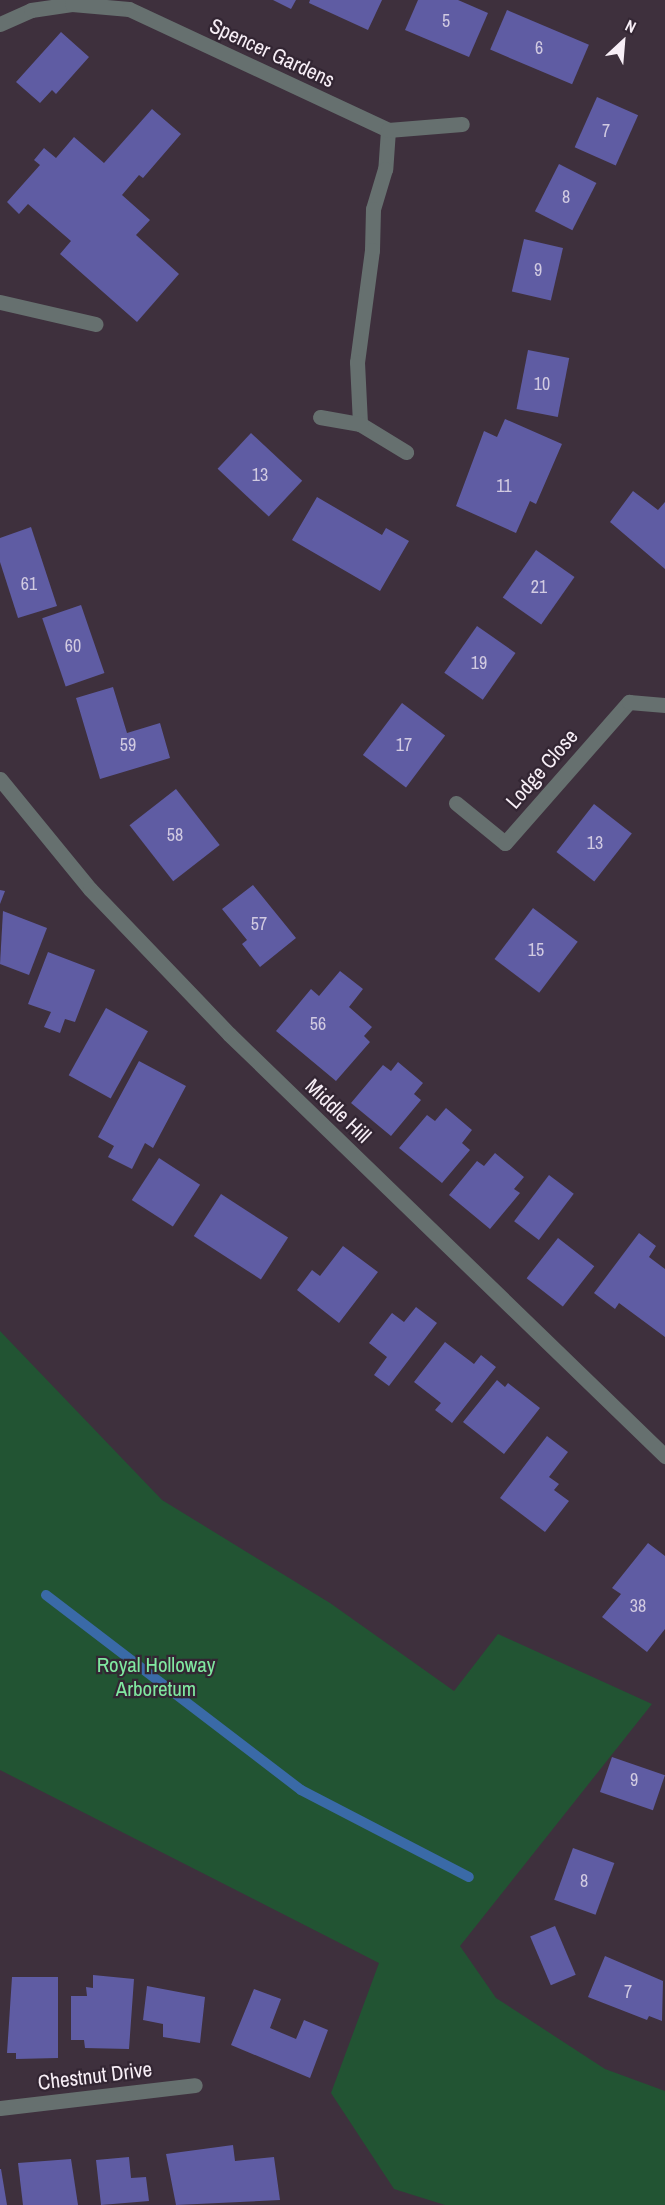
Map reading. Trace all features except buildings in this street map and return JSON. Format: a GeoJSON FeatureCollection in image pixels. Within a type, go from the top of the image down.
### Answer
{"type":"FeatureCollection","features":[{"type":"Feature","properties":{"kind":"street","name":"Spencer Gardens"},"geometry":{"type":"LineString","coordinates":[[0,24],[31,10],[72,4],[129,9],[388,130],[462,124]]}},
{"type":"Feature","properties":{"kind":"street"},"geometry":{"type":"LineString","coordinates":[[360,424],[357,362],[372,250],[373,210],[385,169],[388,130]]}},
{"type":"Feature","properties":{"kind":"street"},"geometry":{"type":"LineString","coordinates":[[0,303],[96,324]]}},
{"type":"Feature","properties":{"kind":"street"},"geometry":{"type":"LineString","coordinates":[[320,417],[360,424],[405,452]]}},
{"type":"Feature","properties":{"kind":"street","name":"Lodge Close"},"geometry":{"type":"LineString","coordinates":[[456,803],[505,843],[629,702],[665,705]]}},
{"type":"Feature","properties":{"kind":"street","name":"Middle Hill"},"geometry":{"type":"LineString","coordinates":[[0,779],[90,890],[229,1035],[665,1456]]}},
{"type":"Feature","properties":{"kind":"street","name":"Chestnut Drive"},"geometry":{"type":"LineString","coordinates":[[0,2108],[195,2085]]}},
{"type":"Feature","properties":{"kind":"green space","name":"Royal Holloway Arboretum"},"geometry":{"type":"Polygon","coordinates":[[[0,1331],[162,1500],[330,1603],[454,1691],[498,1634],[652,1704],[460,1946],[496,1998],[605,2069],[665,2091],[665,2205],[445,2205],[394,2189],[331,2093],[379,1963],[0,1770],[0,1331]]]}},
{"type":"Feature","properties":{"kind":"waterway"},"geometry":{"type":"LineString","coordinates":[[46,1595],[301,1790],[469,1877]]}}]}
